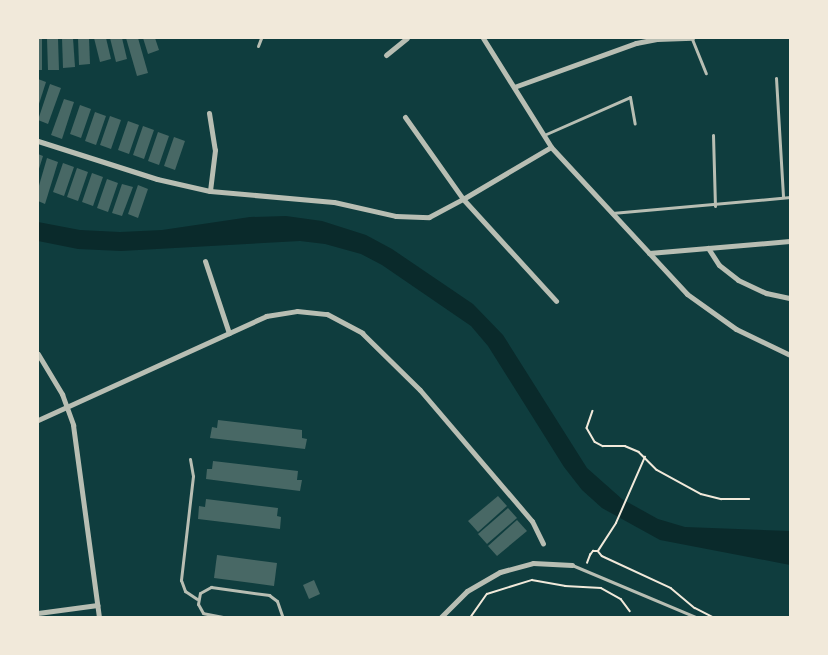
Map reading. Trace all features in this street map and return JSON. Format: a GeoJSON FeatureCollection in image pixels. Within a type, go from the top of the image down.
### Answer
{"type":"FeatureCollection","features":[{"type":"Feature","properties":{"kind":"street"},"geometry":{"type":"LineString","coordinates":[[386,55],[407,38]]}},
{"type":"Feature","properties":{"kind":"street"},"geometry":{"type":"LineString","coordinates":[[483,38],[542,136],[687,294],[744,333],[790,355]]}},
{"type":"Feature","properties":{"kind":"street"},"geometry":{"type":"LineString","coordinates":[[514,87],[636,43],[692,38]]}},
{"type":"Feature","properties":{"kind":"street"},"geometry":{"type":"LineString","coordinates":[[209,113],[215,150],[210,191]]}},
{"type":"Feature","properties":{"kind":"street"},"geometry":{"type":"LineString","coordinates":[[405,117],[463,200],[556,301]]}},
{"type":"Feature","properties":{"kind":"street"},"geometry":{"type":"LineString","coordinates":[[38,141],[157,179],[210,191],[334,202],[396,216],[429,217],[463,200],[551,147]]}},
{"type":"Feature","properties":{"kind":"street"},"geometry":{"type":"LineString","coordinates":[[649,253],[790,242]]}},
{"type":"Feature","properties":{"kind":"street"},"geometry":{"type":"LineString","coordinates":[[708,248],[719,266],[738,280],[765,293],[790,298]]}},
{"type":"Feature","properties":{"kind":"street"},"geometry":{"type":"LineString","coordinates":[[206,261],[229,333]]}},
{"type":"Feature","properties":{"kind":"street"},"geometry":{"type":"LineString","coordinates":[[38,420],[266,316],[297,311],[327,314],[354,327],[420,390],[532,521],[543,544]]}},
{"type":"Feature","properties":{"kind":"street"},"geometry":{"type":"LineString","coordinates":[[38,354],[54,379],[67,407],[76,441],[99,618]]}},
{"type":"Feature","properties":{"kind":"street"},"geometry":{"type":"LineString","coordinates":[[440,618],[467,591],[500,572],[533,563],[572,565]]}},
{"type":"Feature","properties":{"kind":"street"},"geometry":{"type":"LineString","coordinates":[[38,613],[98,605]]}},
{"type":"Feature","properties":{"kind":"lane"},"geometry":{"type":"LineString","coordinates":[[258,46],[261,38]]}},
{"type":"Feature","properties":{"kind":"lane"},"geometry":{"type":"LineString","coordinates":[[692,38],[706,73]]}},
{"type":"Feature","properties":{"kind":"lane"},"geometry":{"type":"LineString","coordinates":[[776,78],[783,197]]}},
{"type":"Feature","properties":{"kind":"lane"},"geometry":{"type":"LineString","coordinates":[[542,136],[630,97],[635,124]]}},
{"type":"Feature","properties":{"kind":"lane"},"geometry":{"type":"LineString","coordinates":[[713,135],[715,206]]}},
{"type":"Feature","properties":{"kind":"lane"},"geometry":{"type":"LineString","coordinates":[[612,213],[715,206],[790,197]]}},
{"type":"Feature","properties":{"kind":"lane"},"geometry":{"type":"LineString","coordinates":[[190,459],[193,476],[181,580],[185,591],[197,599],[204,613],[228,618]]}},
{"type":"Feature","properties":{"kind":"lane"},"geometry":{"type":"LineString","coordinates":[[572,565],[698,618]]}},
{"type":"Feature","properties":{"kind":"lane"},"geometry":{"type":"LineString","coordinates":[[197,599],[203,590],[211,587],[269,595],[277,601],[283,618]]}},
{"type":"Feature","properties":{"kind":"path"},"geometry":{"type":"LineString","coordinates":[[593,411],[587,428],[595,442],[603,446],[626,446],[645,456],[657,470],[691,490],[722,499],[749,499]]}},
{"type":"Feature","properties":{"kind":"path"},"geometry":{"type":"LineString","coordinates":[[585,569],[590,555],[593,551],[598,551],[616,523],[645,456]]}},
{"type":"Feature","properties":{"kind":"path"},"geometry":{"type":"LineString","coordinates":[[598,551],[602,556],[671,588],[695,608],[715,618]]}},
{"type":"Feature","properties":{"kind":"path"},"geometry":{"type":"LineString","coordinates":[[470,618],[480,601],[492,591],[532,580],[565,586],[601,588],[621,599],[630,611]]}},
{"type":"Feature","properties":{"kind":"water"},"geometry":{"type":"Polygon","coordinates":[[[286,216],[322,221],[366,235],[392,249],[473,304],[503,335],[587,468],[622,499],[658,519],[685,527],[790,531],[790,565],[660,540],[602,508],[582,490],[564,467],[488,346],[471,326],[382,265],[361,254],[325,244],[300,241],[121,251],[78,249],[38,241],[38,222],[80,230],[120,232],[162,230],[250,217],[286,216]]]}},
{"type":"Feature","properties":{"kind":"building"},"geometry":{"type":"Polygon","coordinates":[[[38,38],[42,38],[42,70],[38,70],[38,38]]]}},
{"type":"Feature","properties":{"kind":"building"},"geometry":{"type":"Polygon","coordinates":[[[62,38],[73,38],[75,67],[63,68],[62,38]]]}},
{"type":"Feature","properties":{"kind":"building"},"geometry":{"type":"Polygon","coordinates":[[[78,38],[89,38],[90,64],[79,65],[78,38]]]}},
{"type":"Feature","properties":{"kind":"building"},"geometry":{"type":"Polygon","coordinates":[[[94,38],[106,38],[111,59],[100,62],[94,38]]]}},
{"type":"Feature","properties":{"kind":"building"},"geometry":{"type":"Polygon","coordinates":[[[110,38],[122,38],[127,59],[116,62],[110,38]]]}},
{"type":"Feature","properties":{"kind":"building"},"geometry":{"type":"Polygon","coordinates":[[[126,38],[138,38],[148,73],[137,76],[126,38]]]}},
{"type":"Feature","properties":{"kind":"building"},"geometry":{"type":"Polygon","coordinates":[[[143,38],[155,38],[159,50],[148,54],[143,38]]]}},
{"type":"Feature","properties":{"kind":"building"},"geometry":{"type":"Polygon","coordinates":[[[47,39],[58,39],[59,70],[48,70],[47,39]]]}},
{"type":"Feature","properties":{"kind":"building"},"geometry":{"type":"Polygon","coordinates":[[[38,79],[46,82],[38,107],[38,79]]]}},
{"type":"Feature","properties":{"kind":"building"},"geometry":{"type":"Polygon","coordinates":[[[50,84],[61,88],[48,124],[38,120],[50,84]]]}},
{"type":"Feature","properties":{"kind":"building"},"geometry":{"type":"Polygon","coordinates":[[[64,99],[74,102],[62,139],[51,135],[64,99]]]}},
{"type":"Feature","properties":{"kind":"building"},"geometry":{"type":"Polygon","coordinates":[[[80,105],[91,109],[81,138],[70,134],[80,105]]]}},
{"type":"Feature","properties":{"kind":"building"},"geometry":{"type":"Polygon","coordinates":[[[95,112],[106,116],[96,145],[85,141],[95,112]]]}},
{"type":"Feature","properties":{"kind":"building"},"geometry":{"type":"Polygon","coordinates":[[[110,116],[121,120],[111,149],[100,145],[110,116]]]}},
{"type":"Feature","properties":{"kind":"building"},"geometry":{"type":"Polygon","coordinates":[[[128,121],[139,125],[129,154],[118,150],[128,121]]]}},
{"type":"Feature","properties":{"kind":"building"},"geometry":{"type":"Polygon","coordinates":[[[143,126],[154,130],[144,159],[133,155],[143,126]]]}},
{"type":"Feature","properties":{"kind":"building"},"geometry":{"type":"Polygon","coordinates":[[[158,132],[169,136],[159,165],[148,161],[158,132]]]}},
{"type":"Feature","properties":{"kind":"building"},"geometry":{"type":"Polygon","coordinates":[[[174,137],[185,141],[175,170],[164,166],[174,137]]]}},
{"type":"Feature","properties":{"kind":"building"},"geometry":{"type":"Polygon","coordinates":[[[38,154],[43,156],[38,172],[38,154]]]}},
{"type":"Feature","properties":{"kind":"building"},"geometry":{"type":"Polygon","coordinates":[[[47,158],[58,162],[45,204],[38,201],[38,189],[47,158]]]}},
{"type":"Feature","properties":{"kind":"building"},"geometry":{"type":"Polygon","coordinates":[[[63,163],[74,167],[64,196],[53,192],[63,163]]]}},
{"type":"Feature","properties":{"kind":"building"},"geometry":{"type":"Polygon","coordinates":[[[77,168],[88,172],[78,201],[67,197],[77,168]]]}},
{"type":"Feature","properties":{"kind":"building"},"geometry":{"type":"Polygon","coordinates":[[[92,173],[103,177],[93,206],[82,202],[92,173]]]}},
{"type":"Feature","properties":{"kind":"building"},"geometry":{"type":"Polygon","coordinates":[[[107,179],[118,183],[108,212],[97,208],[107,179]]]}},
{"type":"Feature","properties":{"kind":"building"},"geometry":{"type":"Polygon","coordinates":[[[122,184],[133,187],[122,216],[112,213],[122,184]]]}},
{"type":"Feature","properties":{"kind":"building"},"geometry":{"type":"Polygon","coordinates":[[[138,185],[148,189],[138,218],[128,214],[138,185]]]}},
{"type":"Feature","properties":{"kind":"building"},"geometry":{"type":"Polygon","coordinates":[[[218,420],[302,430],[302,438],[307,439],[305,449],[210,438],[212,427],[217,428],[218,420]]]}},
{"type":"Feature","properties":{"kind":"building"},"geometry":{"type":"Polygon","coordinates":[[[213,461],[298,471],[297,480],[302,480],[300,491],[206,479],[207,469],[212,469],[213,461]]]}},
{"type":"Feature","properties":{"kind":"building"},"geometry":{"type":"Polygon","coordinates":[[[498,496],[507,506],[478,532],[468,521],[498,496]]]}},
{"type":"Feature","properties":{"kind":"building"},"geometry":{"type":"Polygon","coordinates":[[[206,499],[278,508],[277,516],[281,517],[280,529],[198,519],[199,506],[205,507],[206,499]]]}},
{"type":"Feature","properties":{"kind":"building"},"geometry":{"type":"Polygon","coordinates":[[[508,508],[517,518],[487,544],[478,534],[508,508]]]}},
{"type":"Feature","properties":{"kind":"building"},"geometry":{"type":"Polygon","coordinates":[[[517,520],[527,531],[497,556],[488,546],[517,520]]]}},
{"type":"Feature","properties":{"kind":"building"},"geometry":{"type":"Polygon","coordinates":[[[217,555],[277,563],[274,586],[214,578],[217,555]]]}},
{"type":"Feature","properties":{"kind":"building"},"geometry":{"type":"Polygon","coordinates":[[[314,580],[320,594],[309,599],[303,585],[314,580]]]}}]}
